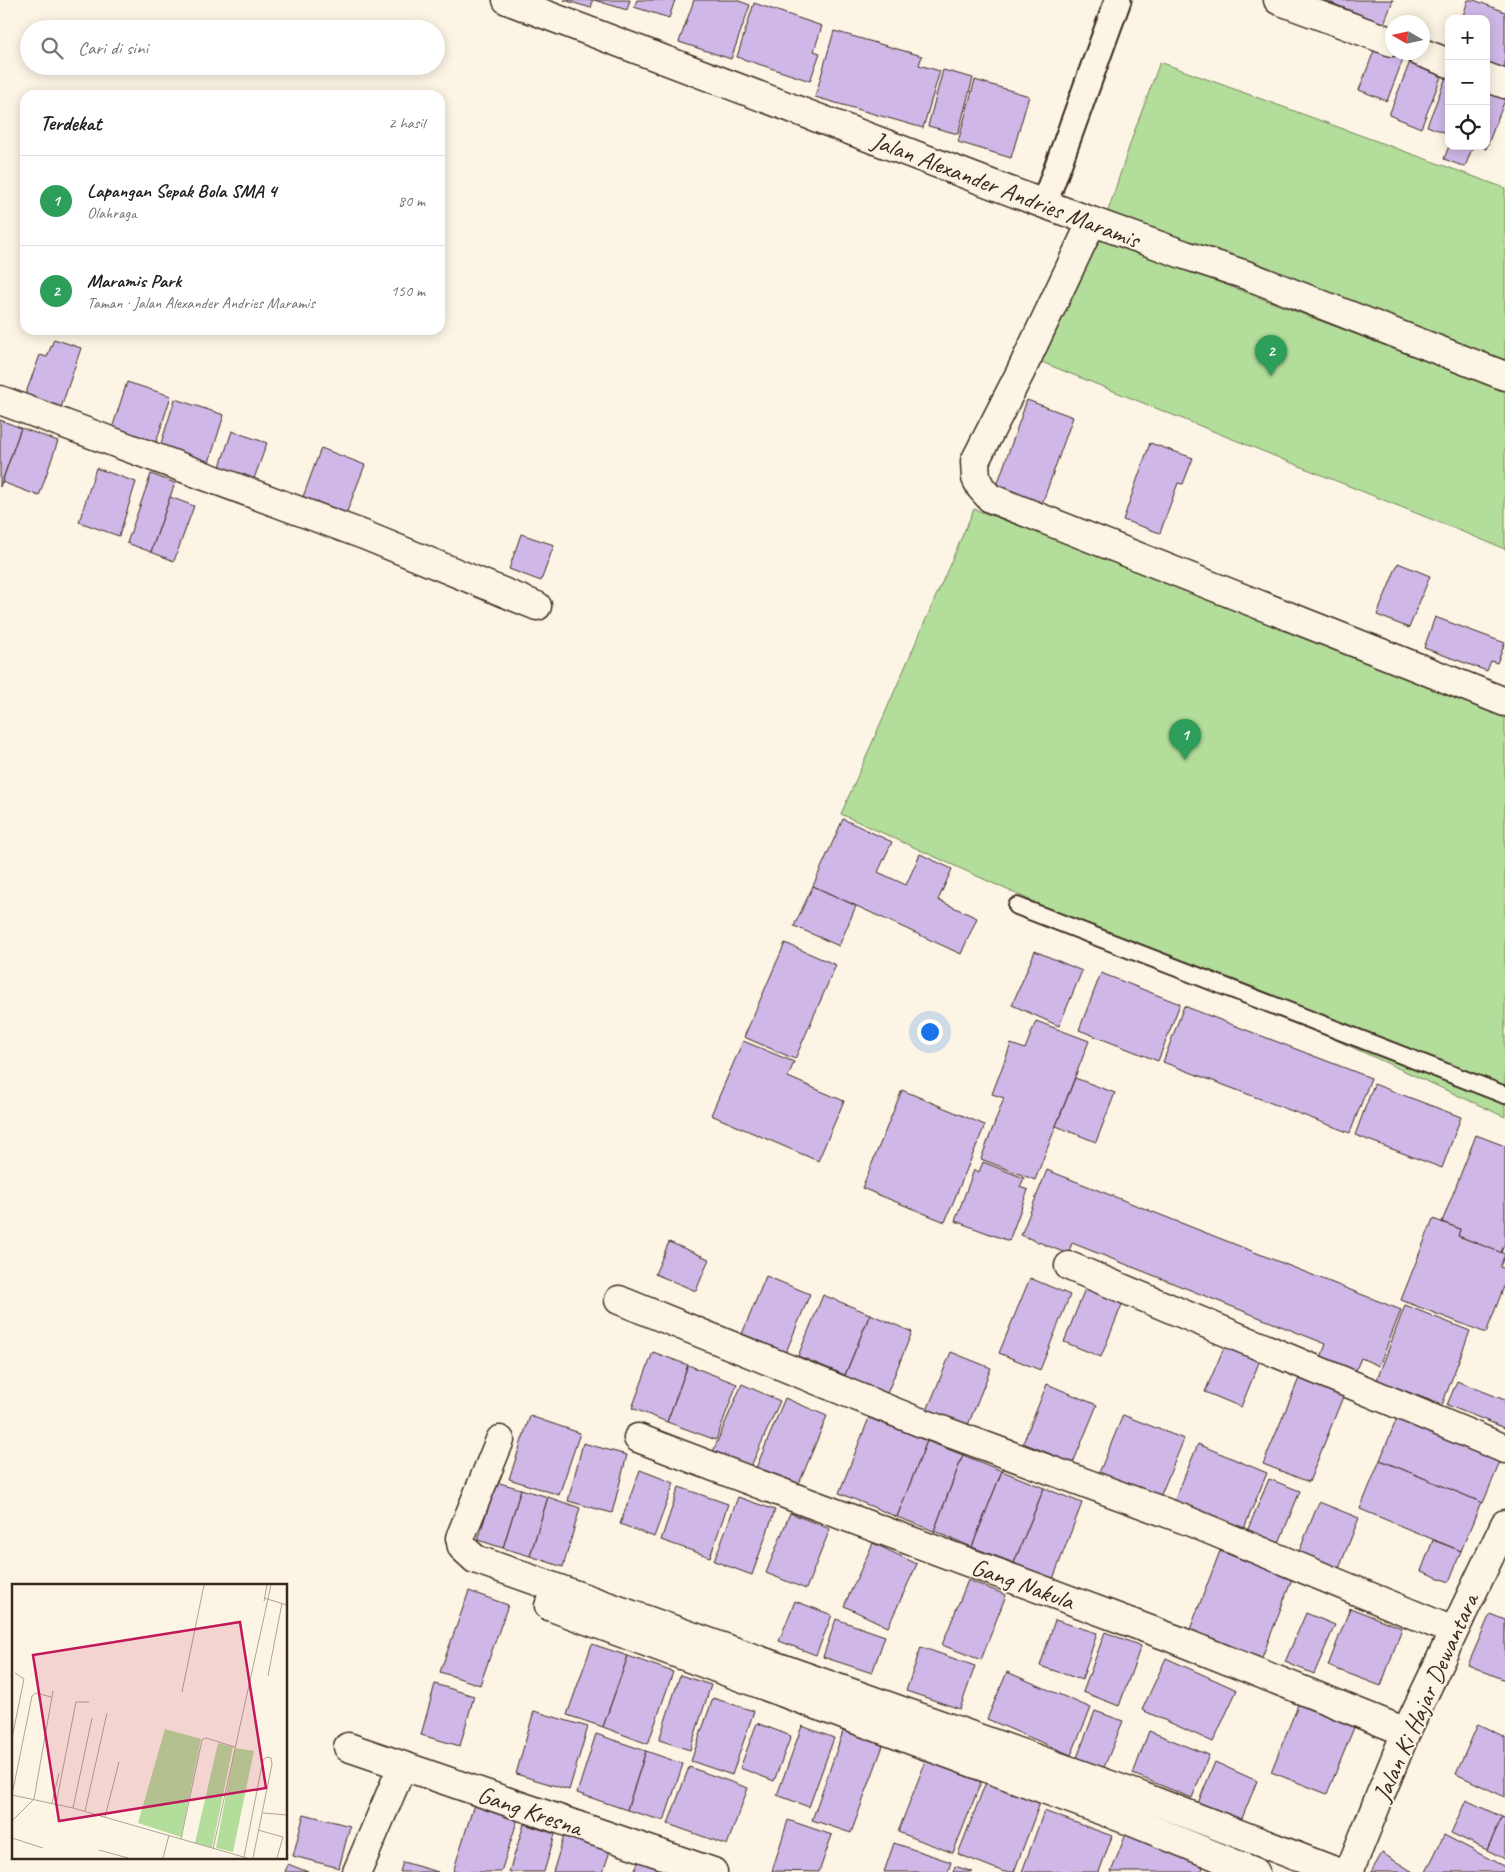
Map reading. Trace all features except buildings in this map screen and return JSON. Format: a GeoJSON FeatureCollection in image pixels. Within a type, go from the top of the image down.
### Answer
{"type":"FeatureCollection","features":[{"type":"Feature","properties":{"kind":"street","name":"Jalan Alexander Andries Maramis"},"geometry":{"type":"LineString","coordinates":[[507,0],[1044,204],[1246,276],[1505,376]]}},
{"type":"Feature","properties":{"kind":"street"},"geometry":{"type":"LineString","coordinates":[[1044,204],[1118,0]]}},
{"type":"Feature","properties":{"kind":"street"},"geometry":{"type":"LineString","coordinates":[[1278,0],[1385,39]]}},
{"type":"Feature","properties":{"kind":"street"},"geometry":{"type":"LineString","coordinates":[[1430,56],[1445,61]]}},
{"type":"Feature","properties":{"kind":"street"},"geometry":{"type":"LineString","coordinates":[[1490,78],[1505,84]]}},
{"type":"Feature","properties":{"kind":"street"},"geometry":{"type":"LineString","coordinates":[[1092,221],[1020,373],[975,462],[976,478],[981,488],[990,498],[1505,702]]}},
{"type":"Feature","properties":{"kind":"street"},"geometry":{"type":"LineString","coordinates":[[0,400],[364,535],[537,606]]}},
{"type":"Feature","properties":{"kind":"street"},"geometry":{"type":"LineString","coordinates":[[1069,1266],[1505,1449]]}},
{"type":"Feature","properties":{"kind":"street"},"geometry":{"type":"LineString","coordinates":[[619,1300],[917,1421],[1186,1520],[1454,1631]]}},
{"type":"Feature","properties":{"kind":"street","name":"Gang Nakula"},"geometry":{"type":"LineString","coordinates":[[638,1438],[1172,1638],[1406,1732]]}},
{"type":"Feature","properties":{"kind":"street"},"geometry":{"type":"LineString","coordinates":[[500,1440],[460,1538],[462,1547],[468,1554],[493,1567],[735,1662],[1255,1872]]}},
{"type":"Feature","properties":{"kind":"street","name":"Jalan Ki Hajar Dewantara"},"geometry":{"type":"LineString","coordinates":[[1349,1872],[1406,1732],[1505,1524]]}},
{"type":"Feature","properties":{"kind":"street"},"geometry":{"type":"LineString","coordinates":[[484,1583],[735,1662],[1142,1796],[1338,1872]]}},
{"type":"Feature","properties":{"kind":"street","name":"Gang Kresna"},"geometry":{"type":"LineString","coordinates":[[348,1747],[713,1872]]}},
{"type":"Feature","properties":{"kind":"street"},"geometry":{"type":"LineString","coordinates":[[357,1872],[402,1767]]}},
{"type":"Feature","properties":{"kind":"street"},"geometry":{"type":"LineString","coordinates":[[1130,1821],[1142,1796]]}},
{"type":"Feature","properties":{"kind":"lane"},"geometry":{"type":"LineString","coordinates":[[1017,906],[1505,1095]]}},
{"type":"Feature","properties":{"kind":"green space"},"geometry":{"type":"Polygon","coordinates":[[[1160,62],[1505,188],[1505,364],[1106,217],[1160,62]]]}},
{"type":"Feature","properties":{"kind":"green space"},"geometry":{"type":"Polygon","coordinates":[[[1092,234],[1505,391],[1505,549],[1039,361],[1092,234]]]}},
{"type":"Feature","properties":{"kind":"green space"},"geometry":{"type":"Polygon","coordinates":[[[974,509],[1505,706],[1505,1117],[841,814],[974,509]]]}},
{"type":"Feature","properties":{"kind":"place","name":"Maramis Park"},"geometry":{"type":"Point","coordinates":[1271,376]}},
{"type":"Feature","properties":{"kind":"place","name":"Lapangan Sepak Bola SMA 4"},"geometry":{"type":"Point","coordinates":[1185,760]}}]}
